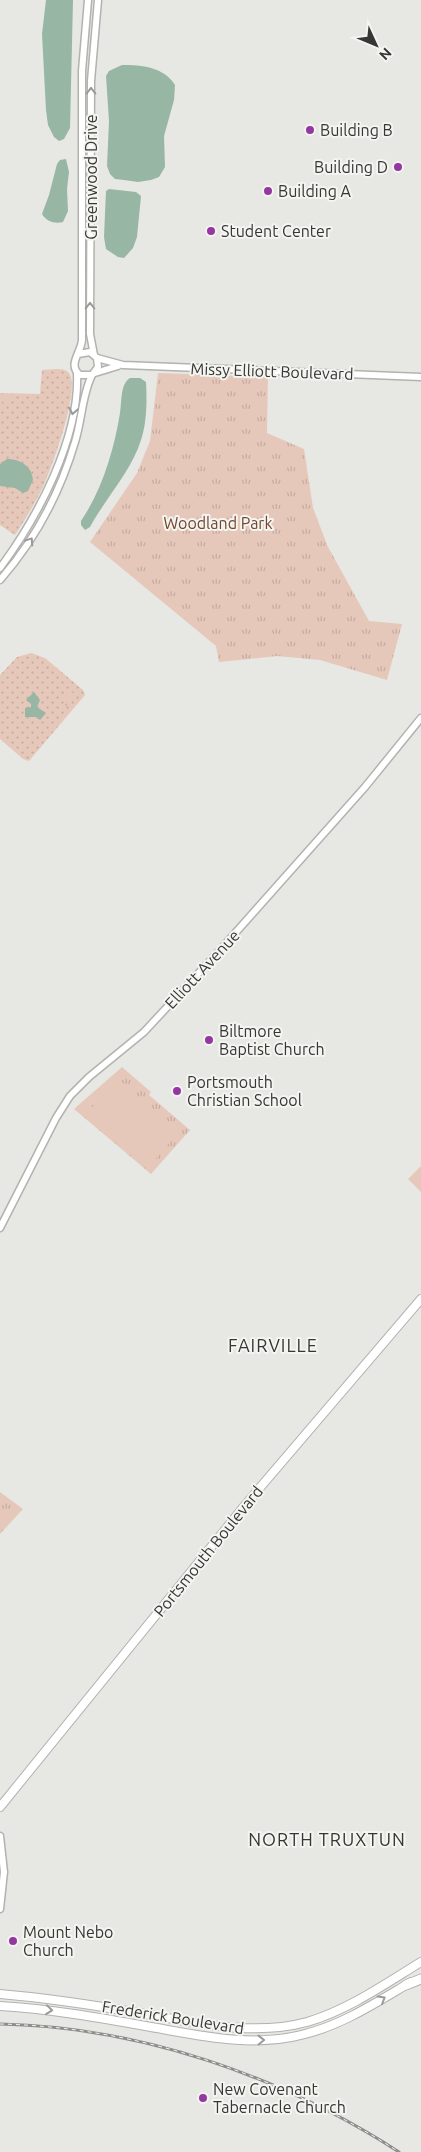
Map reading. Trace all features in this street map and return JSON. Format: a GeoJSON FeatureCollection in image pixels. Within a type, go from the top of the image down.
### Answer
{"type":"FeatureCollection","features":[{"type":"Feature","properties":{"kind":"highway"},"geometry":{"type":"LineString","coordinates":[[406,1985],[421,1978]]}},
{"type":"Feature","properties":{"kind":"main road","name":"Portsmouth Boulevard"},"geometry":{"type":"LineString","coordinates":[[0,1807],[246,1504],[421,1299]]}},
{"type":"Feature","properties":{"kind":"main road","name":"Frederick Boulevard"},"geometry":{"type":"LineString","coordinates":[[0,1994],[60,2000],[222,2027],[268,2028],[300,2023],[333,2012],[378,1989],[421,1962]]}},
{"type":"Feature","properties":{"kind":"main road","name":"Frederick Boulevard"},"geometry":{"type":"LineString","coordinates":[[0,2006],[61,2012],[224,2039],[267,2040],[293,2037],[325,2028],[360,2012],[406,1985]]}},
{"type":"Feature","properties":{"kind":"street","name":"Greenwood Drive"},"geometry":{"type":"LineString","coordinates":[[78,354],[82,340],[82,71],[88,0]]}},
{"type":"Feature","properties":{"kind":"street","name":"Greenwood Drive"},"geometry":{"type":"LineString","coordinates":[[95,356],[90,334],[91,101],[92,54],[98,0]]}},
{"type":"Feature","properties":{"kind":"street"},"geometry":{"type":"LineString","coordinates":[[0,568],[33,518],[57,467],[70,426],[76,392],[77,373],[74,364],[78,354],[86,352],[95,356],[98,364],[86,388],[76,441],[58,490],[35,533],[0,580]]}},
{"type":"Feature","properties":{"kind":"street","name":"Missy Elliott Boulevard"},"geometry":{"type":"LineString","coordinates":[[95,356],[123,365],[421,377]]}},
{"type":"Feature","properties":{"kind":"street","name":"Missy Elliott Boulevard"},"geometry":{"type":"LineString","coordinates":[[94,374],[123,365]]}},
{"type":"Feature","properties":{"kind":"street"},"geometry":{"type":"LineString","coordinates":[[77,373],[84,376],[94,374]]}},
{"type":"Feature","properties":{"kind":"street","name":"Elliott Avenue"},"geometry":{"type":"LineString","coordinates":[[0,1228],[56,1118],[70,1096],[89,1077],[144,1032],[217,954],[353,800],[421,718]]}},
{"type":"Feature","properties":{"kind":"street"},"geometry":{"type":"LineString","coordinates":[[0,1836],[4,1872],[0,1909]]}},
{"type":"Feature","properties":{"kind":"green space"},"geometry":{"type":"Polygon","coordinates":[[[59,369],[68,372],[72,380],[71,393],[64,429],[46,480],[33,507],[15,535],[0,525],[0,393],[40,394],[42,370],[59,369]]]}},
{"type":"Feature","properties":{"kind":"green space","name":"Woodland Park"},"geometry":{"type":"Polygon","coordinates":[[[158,373],[268,377],[267,433],[304,449],[313,508],[328,547],[369,621],[402,624],[387,680],[320,660],[277,656],[219,662],[216,646],[90,542],[137,473],[150,441],[158,373]]]}},
{"type":"Feature","properties":{"kind":"green space"},"geometry":{"type":"Polygon","coordinates":[[[0,395],[15,395],[16,398],[0,403],[0,395]]]}},
{"type":"Feature","properties":{"kind":"green space"},"geometry":{"type":"Polygon","coordinates":[[[31,653],[45,658],[83,690],[85,695],[29,761],[23,759],[0,739],[0,675],[17,657],[31,653]]]}},
{"type":"Feature","properties":{"kind":"green space"},"geometry":{"type":"Polygon","coordinates":[[[65,689],[73,693],[74,698],[70,705],[65,706],[65,689]]]}},
{"type":"Feature","properties":{"kind":"green space"},"geometry":{"type":"Polygon","coordinates":[[[122,1067],[151,1092],[149,1095],[190,1130],[151,1174],[74,1109],[122,1067]]]}},
{"type":"Feature","properties":{"kind":"green space"},"geometry":{"type":"Polygon","coordinates":[[[117,1078],[179,1131],[151,1164],[89,1111],[117,1078]]]}},
{"type":"Feature","properties":{"kind":"green space"},"geometry":{"type":"Polygon","coordinates":[[[421,1166],[421,1192],[408,1179],[421,1166]]]}},
{"type":"Feature","properties":{"kind":"green space"},"geometry":{"type":"Polygon","coordinates":[[[0,1492],[23,1509],[0,1534],[0,1492]]]}},
{"type":"Feature","properties":{"kind":"shaded area"},"geometry":{"type":"Polygon","coordinates":[[[46,0],[73,0],[70,128],[64,139],[59,141],[54,137],[48,125],[46,110],[42,34],[46,0]]]}},
{"type":"Feature","properties":{"kind":"shaded area"},"geometry":{"type":"Polygon","coordinates":[[[122,65],[152,68],[165,74],[175,85],[174,100],[164,136],[165,167],[159,177],[151,180],[138,182],[115,179],[110,174],[107,166],[109,121],[106,76],[109,71],[122,65]]]}},
{"type":"Feature","properties":{"kind":"shaded area"},"geometry":{"type":"Polygon","coordinates":[[[66,159],[69,172],[67,189],[68,211],[63,222],[57,223],[49,221],[42,214],[57,164],[60,160],[66,159]]]}},
{"type":"Feature","properties":{"kind":"shaded area"},"geometry":{"type":"Polygon","coordinates":[[[109,189],[136,192],[141,196],[137,237],[133,248],[124,258],[118,257],[106,249],[104,237],[106,191],[109,189]]]}},
{"type":"Feature","properties":{"kind":"shaded area"},"geometry":{"type":"Polygon","coordinates":[[[130,378],[140,378],[146,382],[145,418],[141,440],[125,473],[90,527],[85,530],[81,525],[81,521],[101,483],[111,455],[124,384],[130,378]]]}},
{"type":"Feature","properties":{"kind":"shaded area"},"geometry":{"type":"Polygon","coordinates":[[[7,459],[16,460],[28,467],[33,480],[28,491],[23,493],[15,488],[0,486],[0,464],[7,459]]]}},
{"type":"Feature","properties":{"kind":"shaded area"},"geometry":{"type":"Polygon","coordinates":[[[34,692],[40,700],[37,707],[46,713],[40,720],[37,717],[25,717],[25,708],[31,707],[31,704],[26,700],[34,692]]]}},
{"type":"Feature","properties":{"kind":"railway"},"geometry":{"type":"LineString","coordinates":[[0,2024],[53,2027],[105,2035],[157,2046],[208,2061],[258,2079],[307,2100],[399,2152]]}},
{"type":"Feature","properties":{"kind":"place","name":"Building B"},"geometry":{"type":"Point","coordinates":[310,130]}},
{"type":"Feature","properties":{"kind":"place","name":"Building D"},"geometry":{"type":"Point","coordinates":[398,167]}},
{"type":"Feature","properties":{"kind":"place","name":"Building A"},"geometry":{"type":"Point","coordinates":[268,191]}},
{"type":"Feature","properties":{"kind":"place","name":"Student Center"},"geometry":{"type":"Point","coordinates":[211,231]}},
{"type":"Feature","properties":{"kind":"place","name":"Biltmore Baptist Church"},"geometry":{"type":"Point","coordinates":[209,1040]}},
{"type":"Feature","properties":{"kind":"place","name":"Portsmouth Christian School"},"geometry":{"type":"Point","coordinates":[177,1091]}},
{"type":"Feature","properties":{"kind":"place","name":"Mount Nebo Church"},"geometry":{"type":"Point","coordinates":[13,1941]}},
{"type":"Feature","properties":{"kind":"place","name":"New Covenant Tabernacle Church"},"geometry":{"type":"Point","coordinates":[203,2098]}},
{"type":"Feature","properties":{"kind":"district","name":"FAIRVILLE"},"geometry":{"type":"Point","coordinates":[273,1345]}},
{"type":"Feature","properties":{"kind":"district","name":"NORTH TRUXTUN"},"geometry":{"type":"Point","coordinates":[327,1839]}}]}
